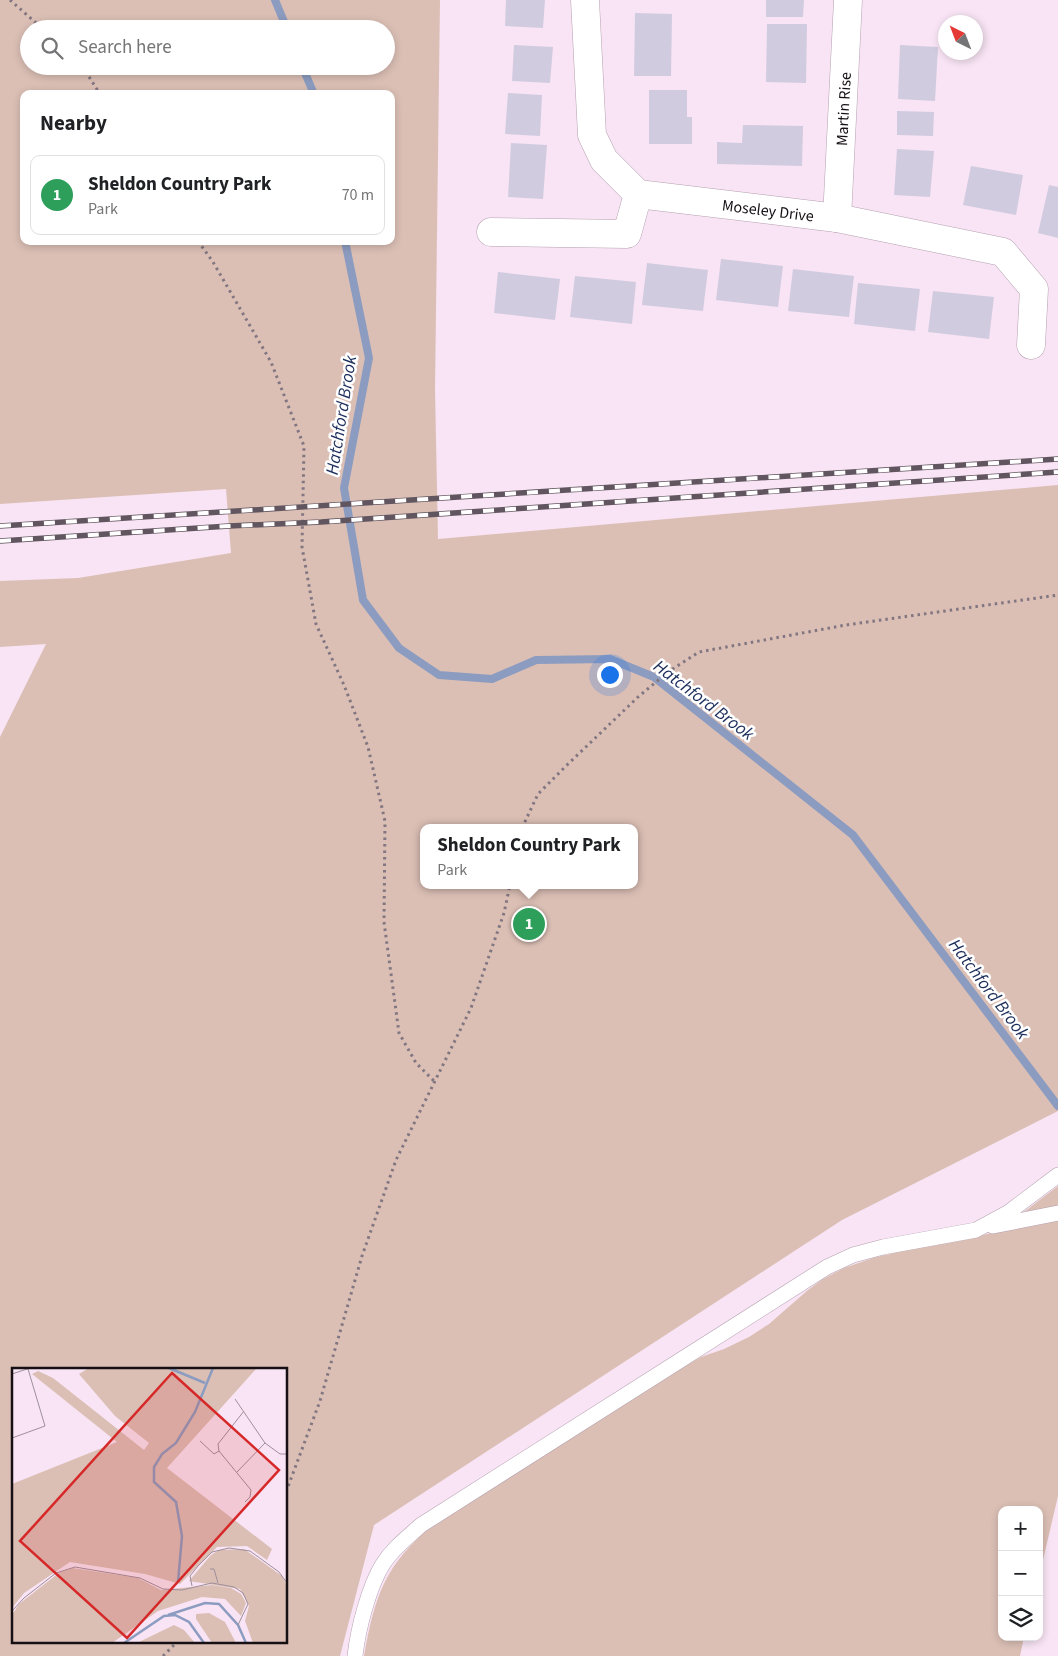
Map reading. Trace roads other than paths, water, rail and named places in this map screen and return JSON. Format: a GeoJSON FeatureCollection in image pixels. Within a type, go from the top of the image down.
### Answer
{"type":"FeatureCollection","features":[{"type":"Feature","properties":{"kind":"street"},"geometry":{"type":"LineString","coordinates":[[491,232],[627,234],[638,194],[604,160],[592,135],[585,0]]}},
{"type":"Feature","properties":{"kind":"street","name":"Martin Rise"},"geometry":{"type":"LineString","coordinates":[[837,218],[848,0]]}},
{"type":"Feature","properties":{"kind":"street","name":"Moseley Drive"},"geometry":{"type":"LineString","coordinates":[[638,194],[837,218],[1004,252],[1034,289],[1031,345]]}},
{"type":"Feature","properties":{"kind":"lane"},"geometry":{"type":"LineString","coordinates":[[976,1230],[1009,1212],[1058,1175]]}},
{"type":"Feature","properties":{"kind":"lane"},"geometry":{"type":"LineString","coordinates":[[355,1656],[374,1582],[384,1563],[401,1543],[421,1525],[827,1267],[854,1255],[883,1247],[1058,1213]]}},
{"type":"Feature","properties":{"kind":"waterway","name":"Hatchford Brook"},"geometry":{"type":"LineString","coordinates":[[275,0],[283,20]]}},
{"type":"Feature","properties":{"kind":"waterway","name":"Hatchford Brook"},"geometry":{"type":"LineString","coordinates":[[306,75],[312,90]]}},
{"type":"Feature","properties":{"kind":"waterway","name":"Hatchford Brook"},"geometry":{"type":"LineString","coordinates":[[346,245],[369,358],[344,488],[363,600],[399,648],[439,675],[492,679],[536,660],[610,659],[654,677],[853,835],[1058,1106]]}},
{"type":"Feature","properties":{"kind":"railway"},"geometry":{"type":"LineString","coordinates":[[0,526],[1058,459]]}},
{"type":"Feature","properties":{"kind":"railway"},"geometry":{"type":"LineString","coordinates":[[0,541],[321,522],[1058,472]]}},
{"type":"Feature","properties":{"kind":"place","name":"Sheldon Country Park"},"geometry":{"type":"Point","coordinates":[529,924]}}]}
